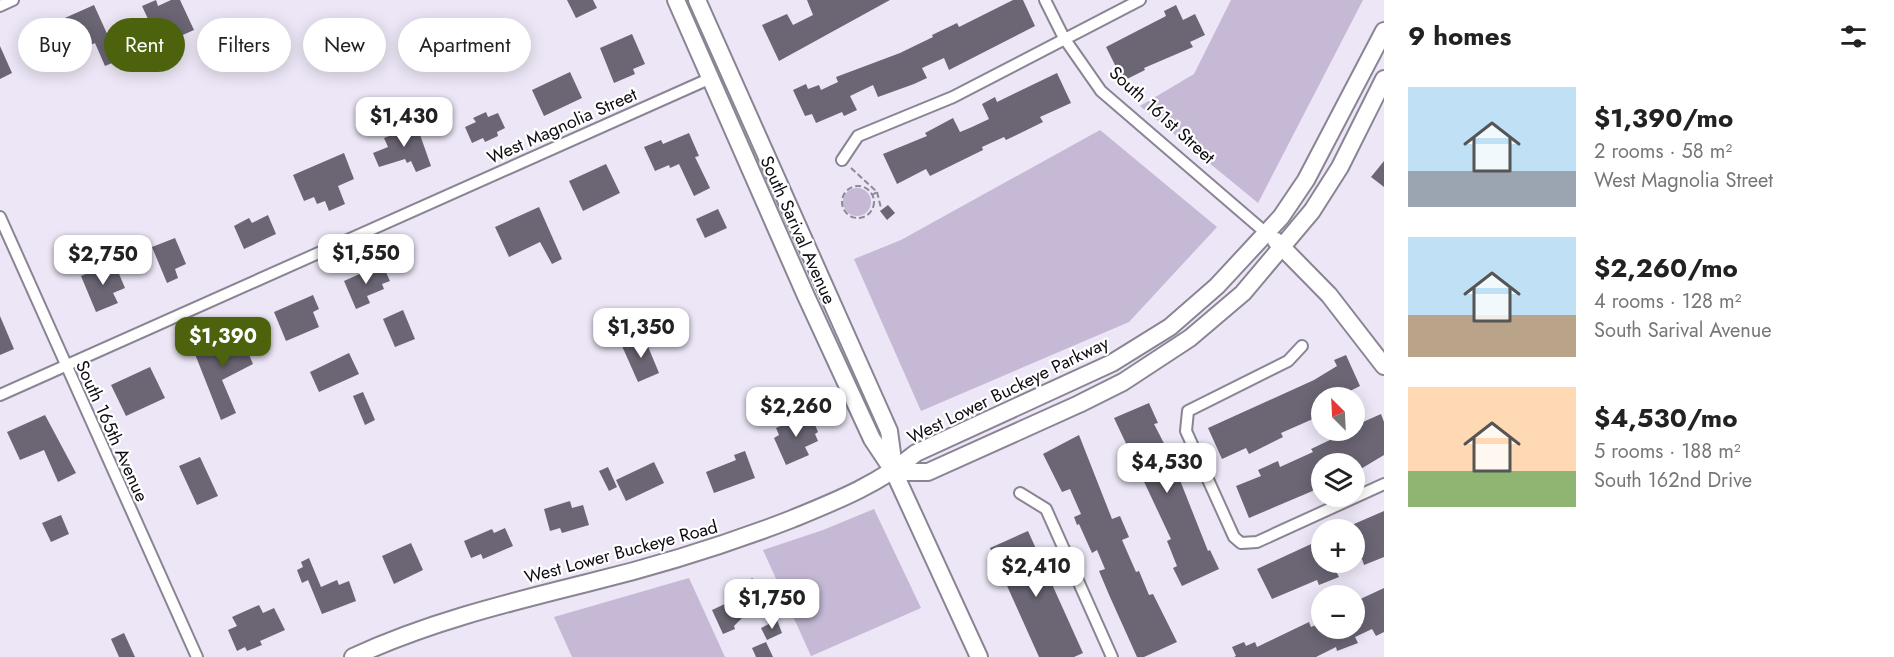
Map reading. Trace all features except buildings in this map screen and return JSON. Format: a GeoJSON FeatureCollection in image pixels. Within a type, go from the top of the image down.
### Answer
{"type":"FeatureCollection","features":[{"type":"Feature","properties":{"kind":"main road","name":"South Sarival Avenue"},"geometry":{"type":"LineString","coordinates":[[676,0],[801,286],[872,439],[894,472],[979,657]]}},
{"type":"Feature","properties":{"kind":"main road","name":"South Sarival Avenue"},"geometry":{"type":"LineString","coordinates":[[696,0],[889,431],[894,472]]}},
{"type":"Feature","properties":{"kind":"main road","name":"West Lower Buckeye Parkway"},"geometry":{"type":"LineString","coordinates":[[894,472],[928,472],[1123,382],[1191,338],[1243,293],[1275,241],[1384,31]]}},
{"type":"Feature","properties":{"kind":"main road"},"geometry":{"type":"LineString","coordinates":[[711,78],[728,70]]}},
{"type":"Feature","properties":{"kind":"main road","name":"West Lower Buckeye Parkway"},"geometry":{"type":"LineString","coordinates":[[894,472],[916,453],[1112,363],[1170,327],[1217,286],[1312,212],[1340,167],[1384,79]]}},
{"type":"Feature","properties":{"kind":"main road"},"geometry":{"type":"LineString","coordinates":[[1275,241],[1329,295],[1384,366]]}},
{"type":"Feature","properties":{"kind":"main road","name":"West Lower Buckeye Road"},"geometry":{"type":"LineString","coordinates":[[353,657],[371,653],[474,611],[589,583],[726,543],[831,503],[894,472]]}},
{"type":"Feature","properties":{"kind":"street"},"geometry":{"type":"LineString","coordinates":[[0,6],[14,0]]}},
{"type":"Feature","properties":{"kind":"street","name":"South 161st Street"},"geometry":{"type":"LineString","coordinates":[[1045,0],[1064,38],[1101,91],[1275,241]]}},
{"type":"Feature","properties":{"kind":"street"},"geometry":{"type":"LineString","coordinates":[[842,160],[858,135],[953,97],[1140,0]]}},
{"type":"Feature","properties":{"kind":"street","name":"West Magnolia Street"},"geometry":{"type":"LineString","coordinates":[[0,395],[711,78]]}},
{"type":"Feature","properties":{"kind":"street","name":"South 165th Avenue"},"geometry":{"type":"LineString","coordinates":[[0,217],[197,657]]}},
{"type":"Feature","properties":{"kind":"street"},"geometry":{"type":"LineString","coordinates":[[1302,346],[1288,362],[1188,411],[1186,431],[1234,537],[1241,543],[1257,542],[1384,484]]}},
{"type":"Feature","properties":{"kind":"street"},"geometry":{"type":"LineString","coordinates":[[1020,493],[1046,508],[1112,657]]}},
{"type":"Feature","properties":{"kind":"path"},"geometry":{"type":"LineString","coordinates":[[842,160],[877,192],[881,208]]}},
{"type":"Feature","properties":{"kind":"path"},"geometry":{"type":"LineString","coordinates":[[861,187],[871,195],[872,208],[867,215],[852,217],[844,211],[842,201],[851,188],[861,187]]}},
{"type":"Feature","properties":{"kind":"path"},"geometry":{"type":"LineString","coordinates":[[871,195],[877,192]]}},
{"type":"Feature","properties":{"kind":"shaded area"},"geometry":{"type":"Polygon","coordinates":[[[1231,0],[1363,0],[1258,203],[1140,106],[1194,74],[1231,0]]]}},
{"type":"Feature","properties":{"kind":"shaded area"},"geometry":{"type":"Polygon","coordinates":[[[1100,130],[1217,227],[1129,322],[921,411],[854,259],[901,240],[1100,130]]]}},
{"type":"Feature","properties":{"kind":"shaded area"},"geometry":{"type":"Polygon","coordinates":[[[857,188],[867,192],[871,202],[867,212],[857,216],[847,212],[843,202],[847,192],[857,188]]]}},
{"type":"Feature","properties":{"kind":"shaded area"},"geometry":{"type":"Polygon","coordinates":[[[874,509],[921,608],[809,657],[811,656],[763,550],[823,530],[874,509]]]}},
{"type":"Feature","properties":{"kind":"shaded area"},"geometry":{"type":"Polygon","coordinates":[[[689,578],[725,657],[572,657],[554,617],[689,578]]]}}]}
